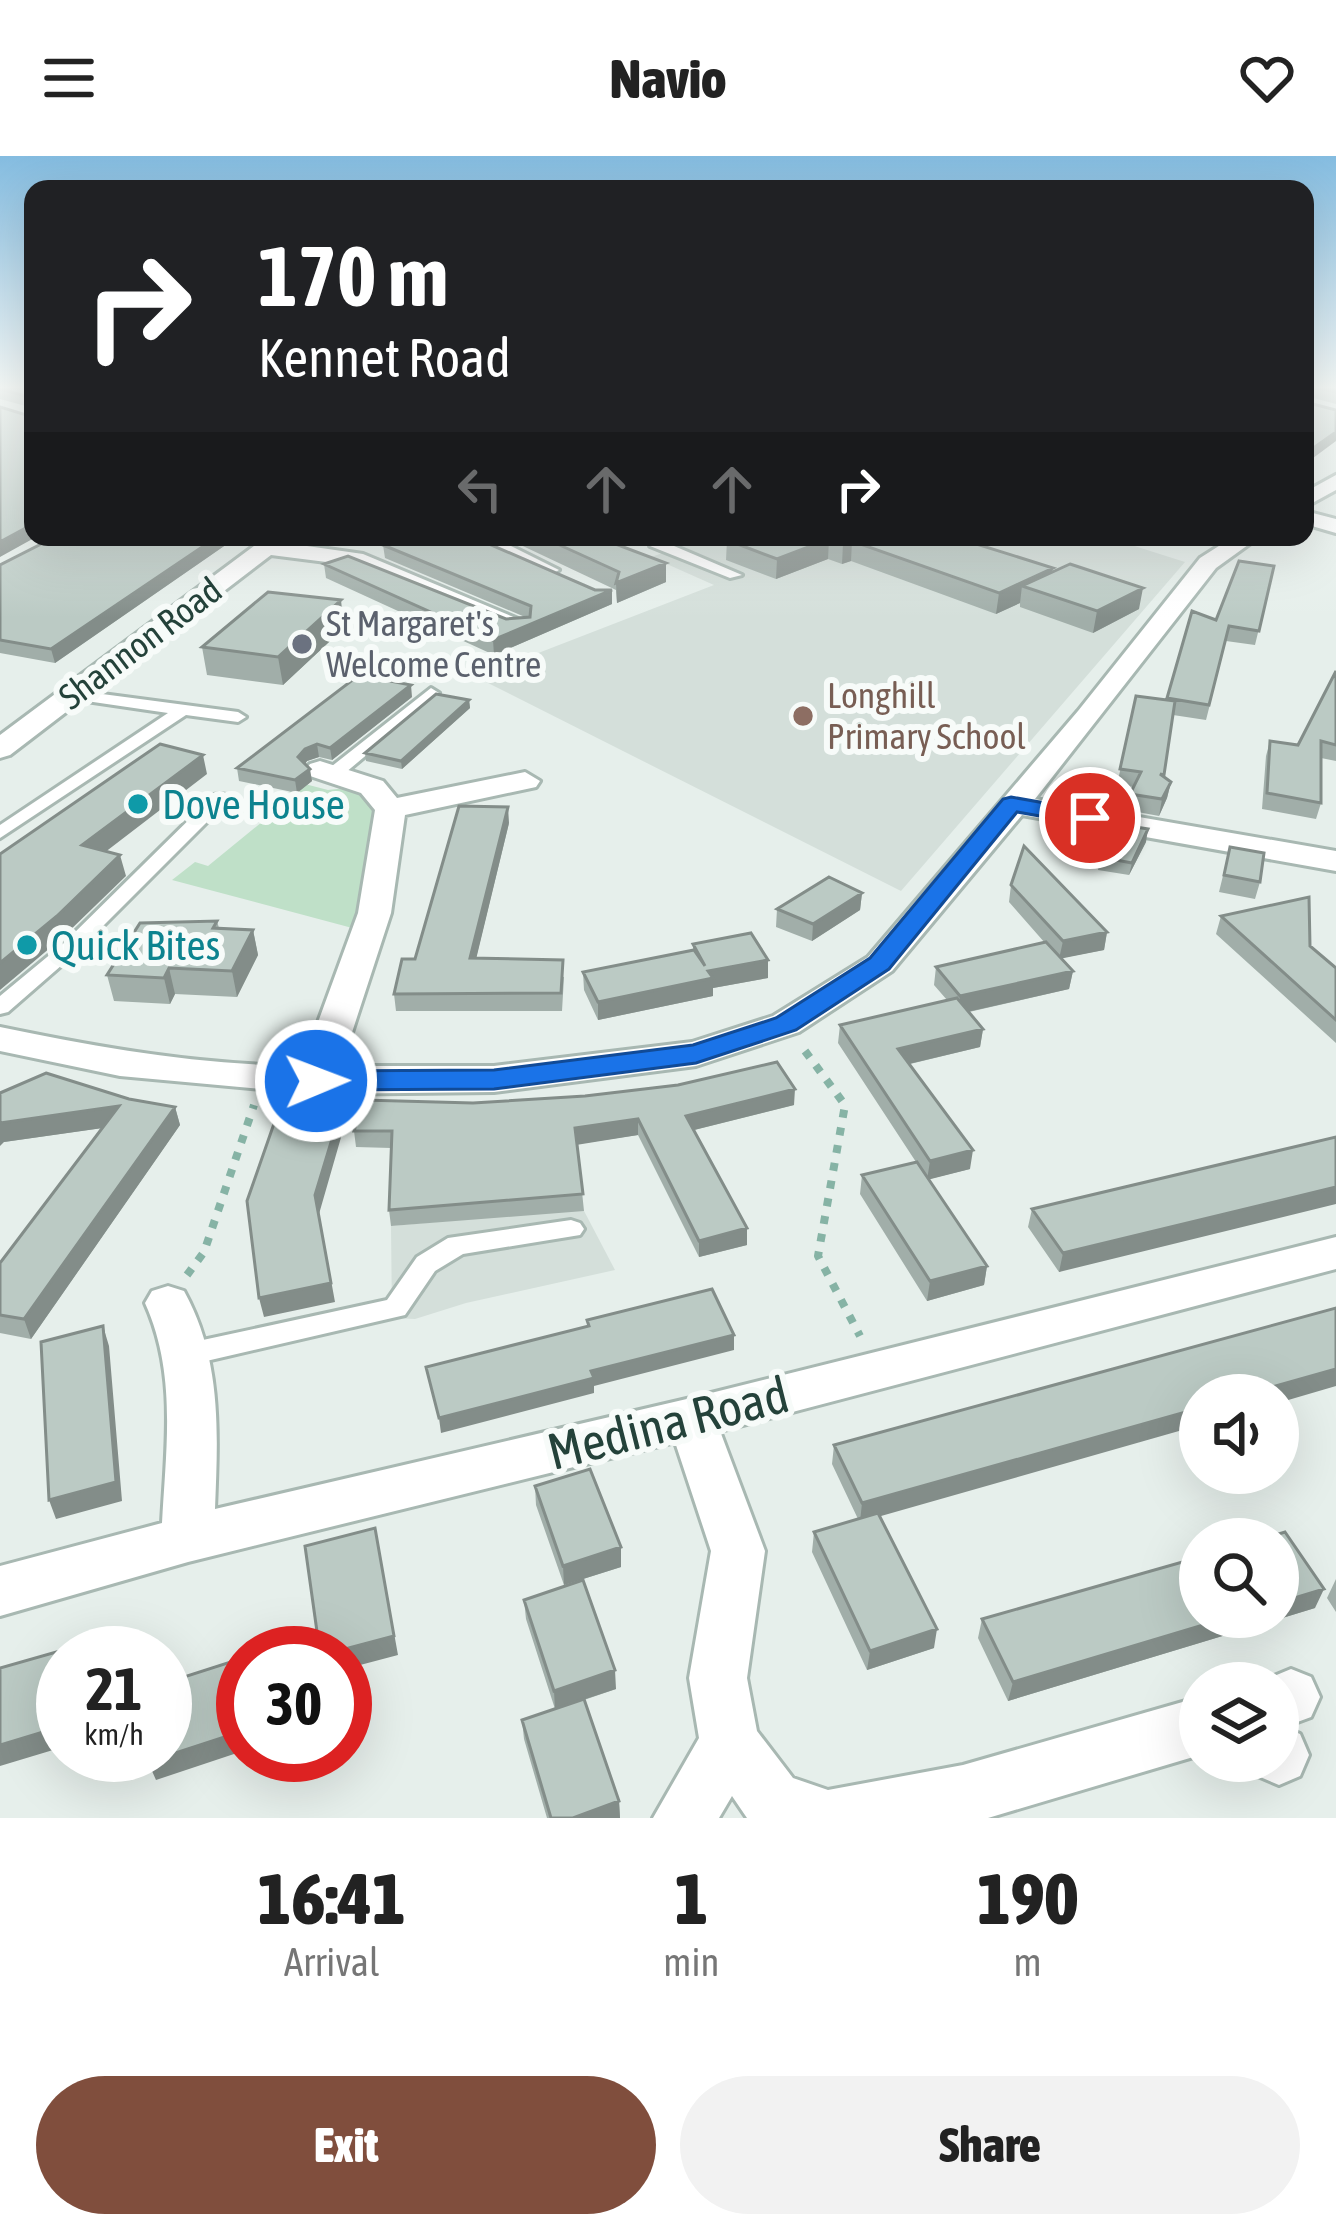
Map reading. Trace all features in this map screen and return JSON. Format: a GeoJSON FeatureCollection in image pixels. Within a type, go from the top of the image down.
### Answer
{"type":"FeatureCollection","features":[{"type":"Feature","properties":{"kind":"street","name":"Shannon Road"},"geometry":{"type":"LineString","coordinates":[[0,749],[268,546]]}},
{"type":"Feature","properties":{"kind":"street"},"geometry":{"type":"LineString","coordinates":[[293,546],[356,559],[518,624]]}},
{"type":"Feature","properties":{"kind":"street"},"geometry":{"type":"LineString","coordinates":[[491,611],[563,578],[494,546]]}},
{"type":"Feature","properties":{"kind":"street"},"geometry":{"type":"LineString","coordinates":[[0,1039],[120,1064],[316,1081],[517,1076],[696,1054],[786,1024],[880,964],[1088,717],[1208,563],[1234,546]]}},
{"type":"Feature","properties":{"kind":"street"},"geometry":{"type":"LineString","coordinates":[[316,1081],[379,901],[390,844],[390,808],[372,787],[326,772]]}},
{"type":"Feature","properties":{"kind":"street"},"geometry":{"type":"LineString","coordinates":[[390,808],[525,781]]}},
{"type":"Feature","properties":{"kind":"street"},"geometry":{"type":"LineString","coordinates":[[1011,804],[1336,861]]}},
{"type":"Feature","properties":{"kind":"street","name":"Medina Road"},"geometry":{"type":"LineString","coordinates":[[0,1591],[188,1539],[691,1418],[1336,1253]]}},
{"type":"Feature","properties":{"kind":"street"},"geometry":{"type":"LineString","coordinates":[[168,1303],[185,1331],[188,1354],[188,1539]]}},
{"type":"Feature","properties":{"kind":"street"},"geometry":{"type":"LineString","coordinates":[[691,1418],[738,1551],[718,1678],[730,1744],[773,1802],[821,1818]]}},
{"type":"Feature","properties":{"kind":"street"},"geometry":{"type":"LineString","coordinates":[[834,1818],[963,1795],[1179,1732]]}},
{"type":"Feature","properties":{"kind":"street"},"geometry":{"type":"LineString","coordinates":[[684,1818],[730,1744]]}},
{"type":"Feature","properties":{"kind":"lane"},"geometry":{"type":"LineString","coordinates":[[660,546],[735,574]]}},
{"type":"Feature","properties":{"kind":"lane"},"geometry":{"type":"LineString","coordinates":[[326,772],[431,692]]}},
{"type":"Feature","properties":{"kind":"lane"},"geometry":{"type":"LineString","coordinates":[[72,694],[238,717]]}},
{"type":"Feature","properties":{"kind":"lane"},"geometry":{"type":"LineString","coordinates":[[0,833],[181,711]]}},
{"type":"Feature","properties":{"kind":"lane"},"geometry":{"type":"LineString","coordinates":[[0,1007],[71,947],[220,799]]}},
{"type":"Feature","properties":{"kind":"lane"},"geometry":{"type":"LineString","coordinates":[[188,1354],[395,1308],[426,1264],[457,1245],[571,1229]]}},
{"type":"Feature","properties":{"kind":"path"},"geometry":{"type":"LineString","coordinates":[[786,1024],[845,1106],[818,1256],[878,1370]]}},
{"type":"Feature","properties":{"kind":"path"},"geometry":{"type":"LineString","coordinates":[[168,1303],[160,1294],[188,1274],[204,1252],[265,1079]]}},
{"type":"Feature","properties":{"kind":"shaded area","name":"Longhill Primary School"},"geometry":{"type":"Polygon","coordinates":[[[683,546],[1134,546],[1185,562],[901,891],[476,677],[714,585],[651,557],[683,546]]]}},
{"type":"Feature","properties":{"kind":"shaded area"},"geometry":{"type":"Polygon","coordinates":[[[583,1209],[615,1270],[415,1319],[392,1318],[391,1226],[583,1209]]]}},
{"type":"Feature","properties":{"kind":"green space"},"geometry":{"type":"Polygon","coordinates":[[[301,783],[328,790],[356,787],[382,814],[356,929],[172,880],[195,862],[208,866],[295,795],[289,792],[301,783]]]}},
{"type":"Feature","properties":{"kind":"building"},"geometry":{"type":"Polygon","coordinates":[[[0,463],[24,463],[24,529],[0,542],[0,463]]]}},
{"type":"Feature","properties":{"kind":"building"},"geometry":{"type":"Polygon","coordinates":[[[37,546],[204,546],[51,649],[0,640],[0,565],[37,546]]]}},
{"type":"Feature","properties":{"kind":"building"},"geometry":{"type":"Polygon","coordinates":[[[385,546],[494,546],[595,590],[612,590],[493,640],[324,564],[348,556],[506,619],[530,617],[531,606],[385,546]]]}},
{"type":"Feature","properties":{"kind":"building"},"geometry":{"type":"Polygon","coordinates":[[[562,546],[621,546],[666,563],[616,583],[619,572],[562,546]]]}},
{"type":"Feature","properties":{"kind":"building"},"geometry":{"type":"Polygon","coordinates":[[[743,546],[811,546],[777,559],[743,546]]]}},
{"type":"Feature","properties":{"kind":"building"},"geometry":{"type":"Polygon","coordinates":[[[866,546],[983,546],[1053,568],[999,593],[866,546]]]}},
{"type":"Feature","properties":{"kind":"building"},"geometry":{"type":"Polygon","coordinates":[[[1239,561],[1274,566],[1259,631],[1229,626],[1209,705],[1167,698],[1192,611],[1216,620],[1239,561]]]}},
{"type":"Feature","properties":{"kind":"building"},"geometry":{"type":"Polygon","coordinates":[[[1070,564],[1143,588],[1097,611],[1022,586],[1070,564]]]}},
{"type":"Feature","properties":{"kind":"building"},"geometry":{"type":"Polygon","coordinates":[[[268,592],[341,600],[278,657],[202,647],[268,592]]]}},
{"type":"Feature","properties":{"kind":"building"},"geometry":{"type":"Polygon","coordinates":[[[1336,671],[1336,745],[1321,741],[1321,803],[1267,793],[1270,741],[1298,745],[1336,671]]]}},
{"type":"Feature","properties":{"kind":"building"},"geometry":{"type":"Polygon","coordinates":[[[359,675],[411,685],[330,748],[317,744],[305,749],[298,757],[310,769],[295,780],[237,768],[359,675]]]}},
{"type":"Feature","properties":{"kind":"building"},"geometry":{"type":"Polygon","coordinates":[[[436,694],[469,700],[401,761],[365,753],[436,694]]]}},
{"type":"Feature","properties":{"kind":"building"},"geometry":{"type":"Polygon","coordinates":[[[1136,696],[1175,701],[1164,775],[1160,774],[1171,782],[1162,799],[1130,794],[1141,772],[1120,769],[1136,696]]]}},
{"type":"Feature","properties":{"kind":"building"},"geometry":{"type":"Polygon","coordinates":[[[160,744],[203,755],[82,845],[120,855],[0,963],[0,854],[160,744]]]}},
{"type":"Feature","properties":{"kind":"building"},"geometry":{"type":"Polygon","coordinates":[[[459,806],[508,807],[470,958],[563,960],[561,993],[394,994],[402,959],[415,959],[459,806]]]}},
{"type":"Feature","properties":{"kind":"building"},"geometry":{"type":"Polygon","coordinates":[[[1117,824],[1148,829],[1132,863],[1100,857],[1117,824]]]}},
{"type":"Feature","properties":{"kind":"building"},"geometry":{"type":"Polygon","coordinates":[[[1024,846],[1107,932],[1063,941],[1011,885],[1024,846]]]}},
{"type":"Feature","properties":{"kind":"building"},"geometry":{"type":"Polygon","coordinates":[[[1230,847],[1264,853],[1260,882],[1224,875],[1230,847]]]}},
{"type":"Feature","properties":{"kind":"building"},"geometry":{"type":"Polygon","coordinates":[[[829,877],[862,893],[813,924],[777,909],[829,877]]]}},
{"type":"Feature","properties":{"kind":"building"},"geometry":{"type":"Polygon","coordinates":[[[1309,897],[1310,946],[1336,968],[1336,1020],[1221,916],[1309,897]]]}},
{"type":"Feature","properties":{"kind":"building"},"geometry":{"type":"Polygon","coordinates":[[[217,921],[213,928],[253,930],[232,971],[169,968],[164,978],[107,975],[140,923],[217,921]]]}},
{"type":"Feature","properties":{"kind":"building"},"geometry":{"type":"Polygon","coordinates":[[[751,933],[768,960],[708,971],[713,978],[598,1002],[583,972],[694,950],[705,966],[693,944],[751,933]]]}},
{"type":"Feature","properties":{"kind":"building"},"geometry":{"type":"Polygon","coordinates":[[[1046,942],[1073,971],[960,996],[936,967],[1046,942]]]}},
{"type":"Feature","properties":{"kind":"building"},"geometry":{"type":"Polygon","coordinates":[[[957,998],[983,1029],[898,1049],[973,1150],[930,1161],[840,1025],[957,998]]]}},
{"type":"Feature","properties":{"kind":"building"},"geometry":{"type":"Polygon","coordinates":[[[777,1062],[795,1089],[686,1116],[747,1228],[699,1241],[638,1119],[575,1128],[583,1194],[389,1210],[392,1131],[354,1131],[363,1100],[473,1103],[585,1096],[678,1085],[777,1062]]]}},
{"type":"Feature","properties":{"kind":"building"},"geometry":{"type":"Polygon","coordinates":[[[46,1073],[129,1099],[175,1107],[24,1319],[0,1315],[0,1263],[119,1106],[0,1123],[0,1093],[46,1073]]]}},
{"type":"Feature","properties":{"kind":"building"},"geometry":{"type":"Polygon","coordinates":[[[277,1115],[339,1116],[315,1195],[331,1283],[259,1298],[247,1201],[277,1115]]]}},
{"type":"Feature","properties":{"kind":"building"},"geometry":{"type":"Polygon","coordinates":[[[1336,1137],[1336,1187],[1063,1253],[1032,1209],[1336,1137]]]}},
{"type":"Feature","properties":{"kind":"building"},"geometry":{"type":"Polygon","coordinates":[[[917,1162],[987,1266],[930,1281],[862,1175],[917,1162]]]}},
{"type":"Feature","properties":{"kind":"building"},"geometry":{"type":"Polygon","coordinates":[[[712,1289],[734,1335],[591,1371],[594,1378],[439,1418],[426,1367],[712,1289]]]}},
{"type":"Feature","properties":{"kind":"building"},"geometry":{"type":"Polygon","coordinates":[[[1336,1308],[1336,1369],[1299,1379],[1299,1374],[1179,1374],[1179,1414],[862,1503],[834,1445],[1336,1308]]]}},
{"type":"Feature","properties":{"kind":"building"},"geometry":{"type":"Polygon","coordinates":[[[103,1326],[116,1482],[49,1500],[41,1342],[103,1326]]]}},
{"type":"Feature","properties":{"kind":"building"},"geometry":{"type":"Polygon","coordinates":[[[590,1469],[621,1547],[563,1566],[535,1486],[590,1469]]]}},
{"type":"Feature","properties":{"kind":"building"},"geometry":{"type":"Polygon","coordinates":[[[878,1513],[937,1629],[870,1651],[814,1532],[878,1513]]]}},
{"type":"Feature","properties":{"kind":"building"},"geometry":{"type":"Polygon","coordinates":[[[375,1528],[394,1636],[372,1642],[372,1626],[316,1626],[305,1546],[375,1528]]]}},
{"type":"Feature","properties":{"kind":"building"},"geometry":{"type":"Polygon","coordinates":[[[1299,1552],[1324,1589],[1299,1597],[1299,1552]]]}},
{"type":"Feature","properties":{"kind":"building"},"geometry":{"type":"Polygon","coordinates":[[[1179,1563],[1179,1632],[1013,1682],[982,1619],[1179,1563]]]}},
{"type":"Feature","properties":{"kind":"building"},"geometry":{"type":"Polygon","coordinates":[[[583,1580],[615,1670],[554,1691],[524,1600],[583,1580]]]}},
{"type":"Feature","properties":{"kind":"building"},"geometry":{"type":"Polygon","coordinates":[[[36,1658],[36,1734],[0,1745],[0,1668],[36,1658]]]}},
{"type":"Feature","properties":{"kind":"building"},"geometry":{"type":"Polygon","coordinates":[[[216,1667],[216,1740],[192,1748],[192,1674],[216,1667]]]}},
{"type":"Feature","properties":{"kind":"building"},"geometry":{"type":"Polygon","coordinates":[[[584,1699],[619,1801],[573,1818],[551,1818],[522,1720],[584,1699]]]}},
{"type":"Feature","properties":{"kind":"place","name":"St Margaret's Welcome Centre"},"geometry":{"type":"Point","coordinates":[302,644]}},
{"type":"Feature","properties":{"kind":"place","name":"Longhill Primary School"},"geometry":{"type":"Point","coordinates":[803,716]}},
{"type":"Feature","properties":{"kind":"place","name":"Dove House"},"geometry":{"type":"Point","coordinates":[138,804]}},
{"type":"Feature","properties":{"kind":"place","name":"Quick Bites"},"geometry":{"type":"Point","coordinates":[27,945]}},
{"type":"Feature","properties":{"kind":"route"},"geometry":{"type":"LineString","coordinates":[[316,1081],[494,1079],[696,1054],[786,1024],[880,964],[1011,804],[1090,818]]}}]}
